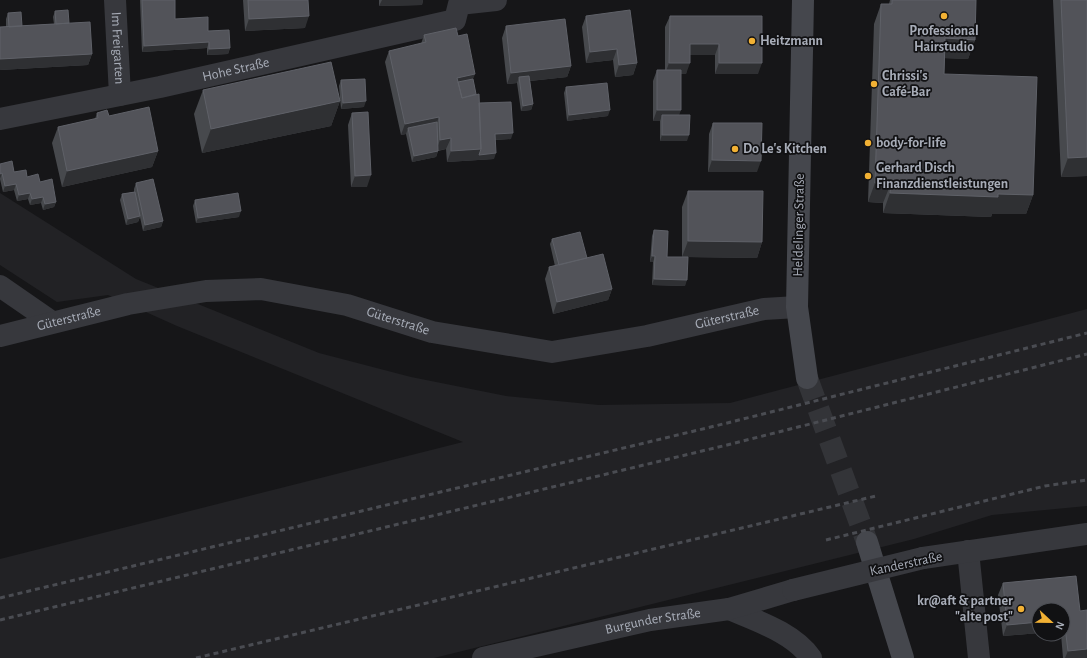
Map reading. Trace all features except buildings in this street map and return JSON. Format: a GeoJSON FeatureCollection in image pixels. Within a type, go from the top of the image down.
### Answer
{"type":"FeatureCollection","features":[{"type":"Feature","properties":{"kind":"street","name":"Im Freigarten"},"geometry":{"type":"LineString","coordinates":[[114,0],[120,95]]}},
{"type":"Feature","properties":{"kind":"street","name":"Hohe Straße"},"geometry":{"type":"LineString","coordinates":[[0,119],[120,95],[455,20],[461,1],[496,0]]}},
{"type":"Feature","properties":{"kind":"street","name":"Heldelinger Straße"},"geometry":{"type":"LineString","coordinates":[[803,0],[798,308],[807,378]]}},
{"type":"Feature","properties":{"kind":"street"},"geometry":{"type":"LineString","coordinates":[[0,286],[52,322]]}},
{"type":"Feature","properties":{"kind":"street","name":"Güterstraße"},"geometry":{"type":"LineString","coordinates":[[0,336],[128,304],[206,291],[261,289],[348,305],[432,332],[552,352],[647,336],[764,309],[798,308]]}},
{"type":"Feature","properties":{"kind":"street","name":"Kanderstraße"},"geometry":{"type":"LineString","coordinates":[[729,609],[792,590],[923,558],[1087,534]]}},
{"type":"Feature","properties":{"kind":"street"},"geometry":{"type":"LineString","coordinates":[[867,542],[903,658]]}},
{"type":"Feature","properties":{"kind":"street"},"geometry":{"type":"LineString","coordinates":[[968,551],[979,658]]}},
{"type":"Feature","properties":{"kind":"street"},"geometry":{"type":"LineString","coordinates":[[729,609],[776,630],[805,649],[812,658]]}},
{"type":"Feature","properties":{"kind":"street","name":"Burgunder Straße"},"geometry":{"type":"LineString","coordinates":[[483,658],[650,620],[729,609]]}},
{"type":"Feature","properties":{"kind":"shaded area"},"geometry":{"type":"Polygon","coordinates":[[[0,193],[136,279],[319,353],[411,377],[506,396],[599,405],[730,403],[1087,309],[1087,506],[992,515],[914,539],[434,658],[0,658],[0,559],[463,442],[177,326],[108,295],[57,302],[0,265],[0,193]]]}},
{"type":"Feature","properties":{"kind":"tunnel"},"geometry":{"type":"LineString","coordinates":[[807,378],[867,542]]}},
{"type":"Feature","properties":{"kind":"railway"},"geometry":{"type":"LineString","coordinates":[[0,598],[715,426],[1087,333]]}},
{"type":"Feature","properties":{"kind":"railway"},"geometry":{"type":"LineString","coordinates":[[0,620],[727,445],[1087,354]]}},
{"type":"Feature","properties":{"kind":"railway"},"geometry":{"type":"LineString","coordinates":[[826,540],[1045,486],[1087,480]]}},
{"type":"Feature","properties":{"kind":"railway"},"geometry":{"type":"LineString","coordinates":[[196,658],[876,496]]}},
{"type":"Feature","properties":{"kind":"place","name":"Professional Hairstudio"},"geometry":{"type":"Point","coordinates":[944,16]}},
{"type":"Feature","properties":{"kind":"place","name":"Heitzmann"},"geometry":{"type":"Point","coordinates":[752,41]}},
{"type":"Feature","properties":{"kind":"place","name":"Chrissi's Café-Bar"},"geometry":{"type":"Point","coordinates":[874,84]}},
{"type":"Feature","properties":{"kind":"place","name":"body-for-life"},"geometry":{"type":"Point","coordinates":[868,143]}},
{"type":"Feature","properties":{"kind":"place","name":"Do Le's Kitchen"},"geometry":{"type":"Point","coordinates":[735,149]}},
{"type":"Feature","properties":{"kind":"place","name":"Gerhard Disch Finanzdienstleistungen"},"geometry":{"type":"Point","coordinates":[868,176]}},
{"type":"Feature","properties":{"kind":"place","name":"kr@aft & partner \"alte post\""},"geometry":{"type":"Point","coordinates":[1021,609]}}]}
